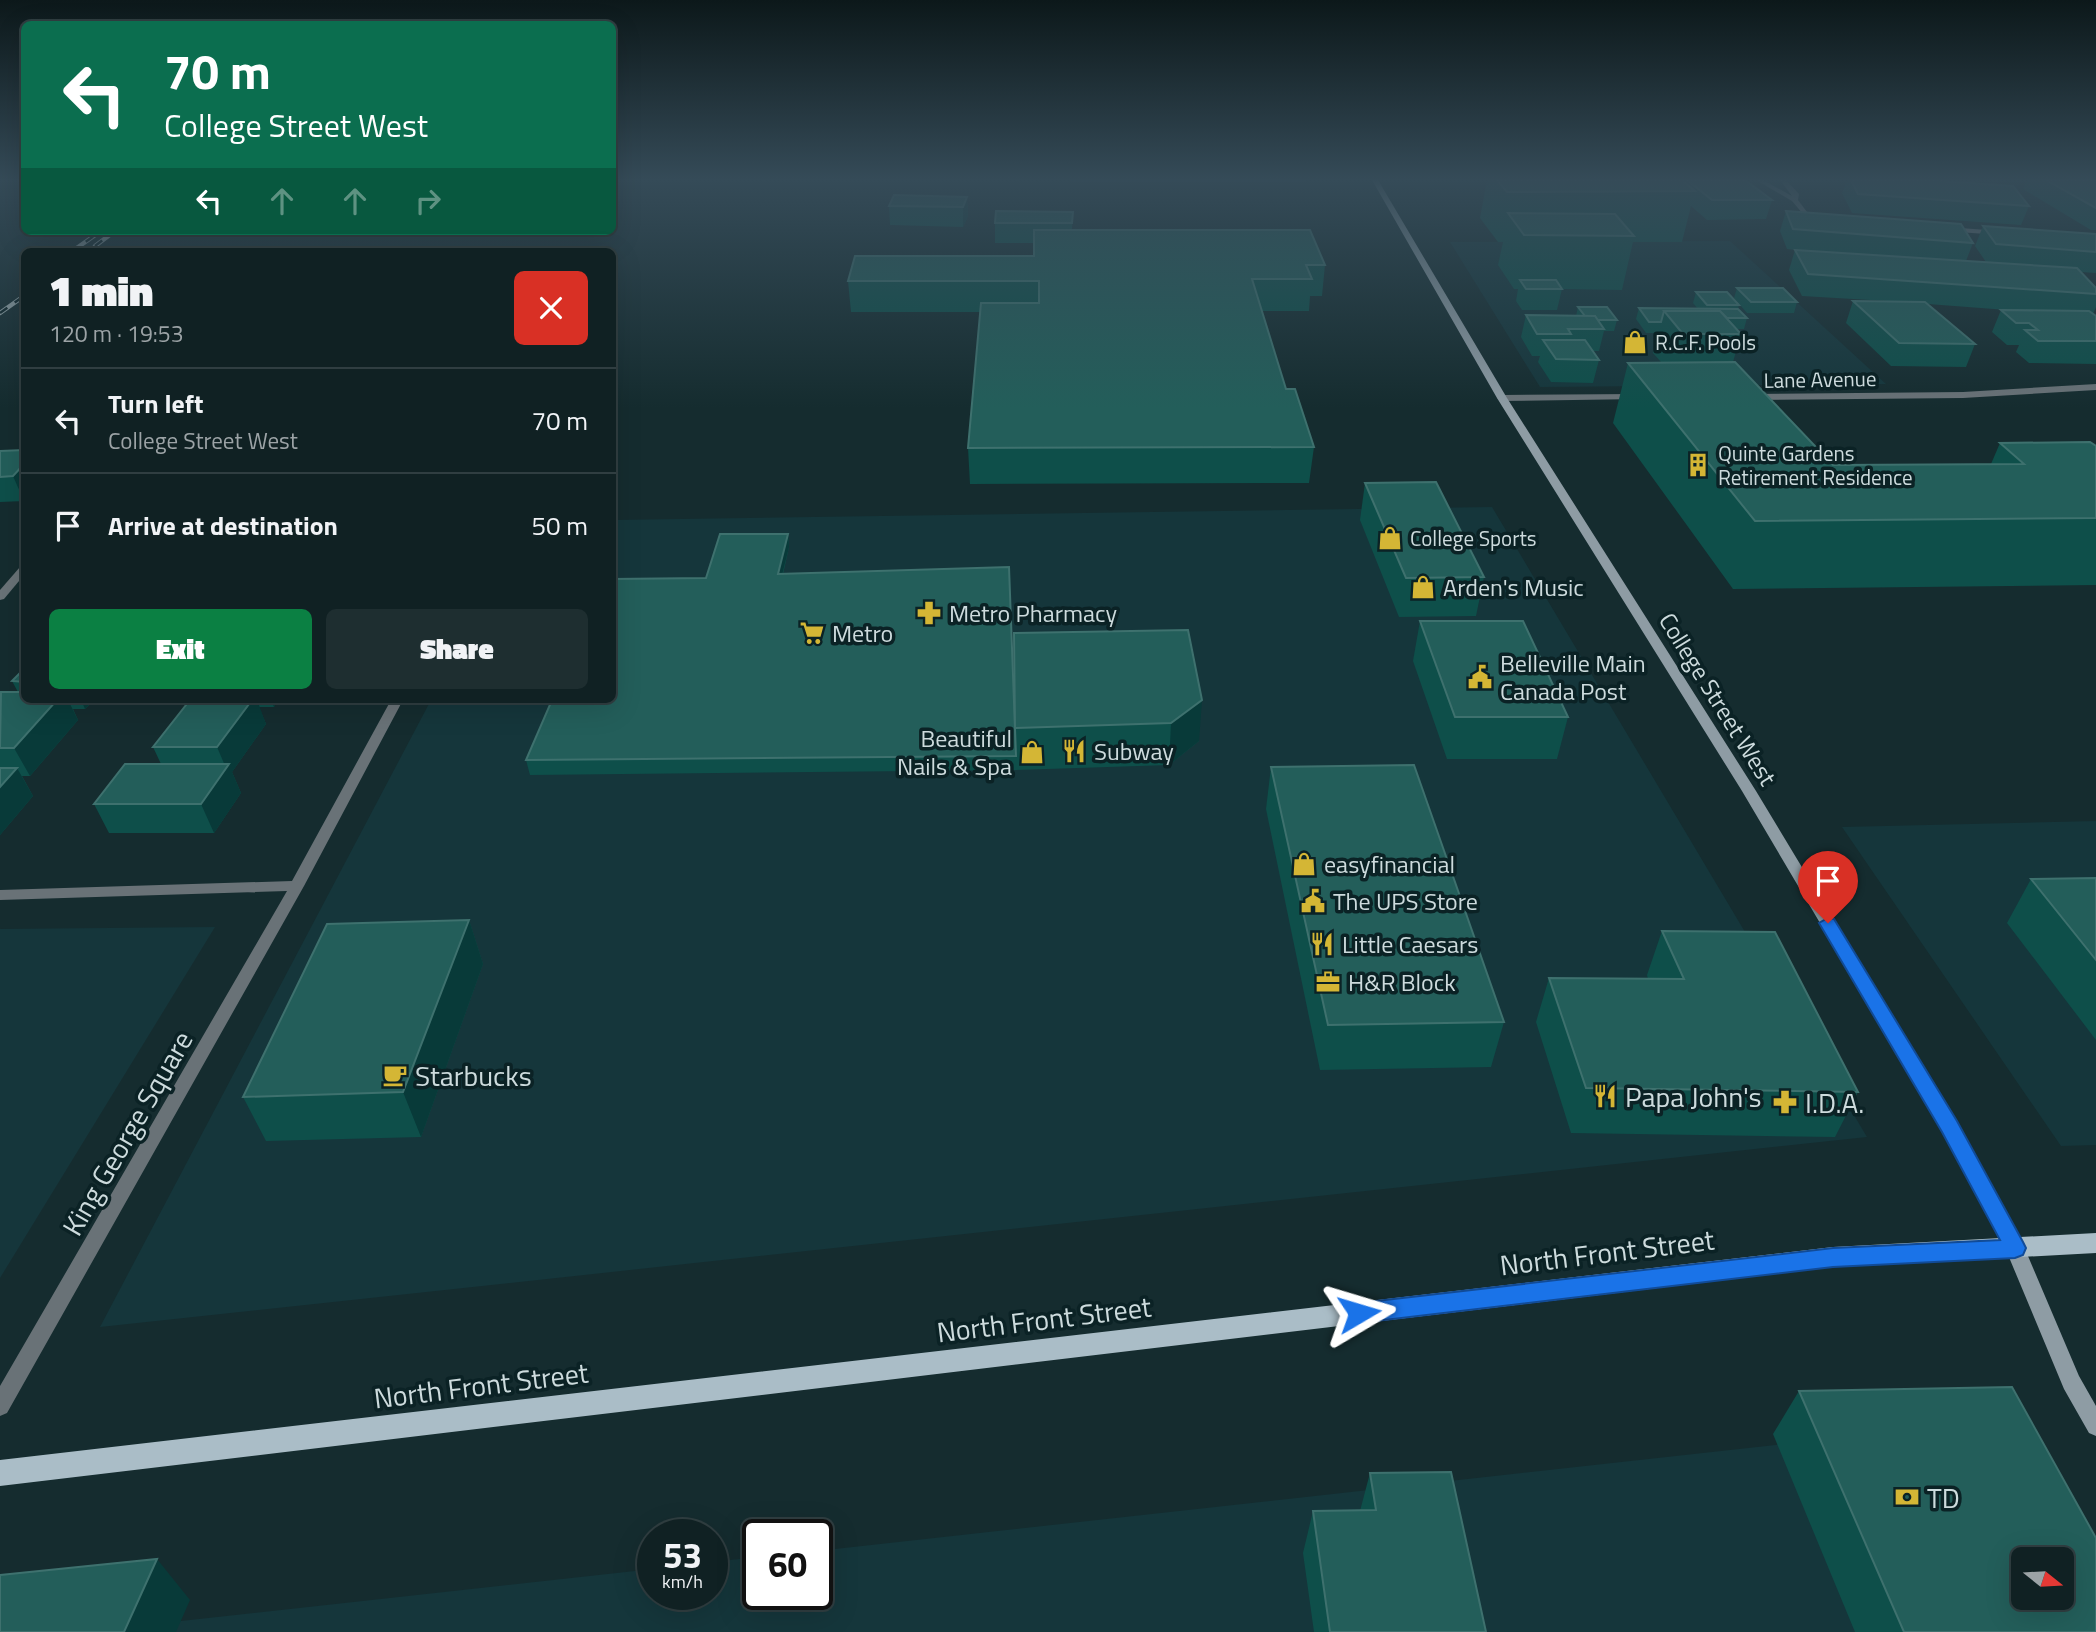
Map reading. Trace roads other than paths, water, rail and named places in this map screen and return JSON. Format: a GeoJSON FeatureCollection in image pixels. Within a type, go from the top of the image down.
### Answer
{"type":"FeatureCollection","features":[{"type":"Feature","properties":{"kind":"main road","name":"College Street West"},"geometry":{"type":"LineString","coordinates":[[1419,256],[1502,398],[1756,802],[1950,1126],[2015,1248],[2071,1382],[2096,1426]]}},
{"type":"Feature","properties":{"kind":"main road","name":"North Front Street"},"geometry":{"type":"LineString","coordinates":[[0,1473],[1833,1257],[2096,1243]]}},
{"type":"Feature","properties":{"kind":"street","name":"Lane Avenue"},"geometry":{"type":"LineString","coordinates":[[1736,397],[1963,395],[2096,387]]}},
{"type":"Feature","properties":{"kind":"street"},"geometry":{"type":"LineString","coordinates":[[1502,398],[1652,397]]}},
{"type":"Feature","properties":{"kind":"street"},"geometry":{"type":"LineString","coordinates":[[0,597],[21,572]]}},
{"type":"Feature","properties":{"kind":"street","name":"King George Square"},"geometry":{"type":"LineString","coordinates":[[0,1406],[297,886],[395,703]]}},
{"type":"Feature","properties":{"kind":"street"},"geometry":{"type":"LineString","coordinates":[[0,895],[297,886]]}},
{"type":"Feature","properties":{"kind":"railway"},"geometry":{"type":"LineString","coordinates":[[0,313],[21,298]]}},
{"type":"Feature","properties":{"kind":"place","name":"R.C.F. Pools"},"geometry":{"type":"Point","coordinates":[1635,342]}},
{"type":"Feature","properties":{"kind":"place","name":"Quinte Gardens Retirement Residence"},"geometry":{"type":"Point","coordinates":[1698,465]}},
{"type":"Feature","properties":{"kind":"place","name":"College Sports"},"geometry":{"type":"Point","coordinates":[1390,538]}},
{"type":"Feature","properties":{"kind":"place","name":"Arden's Music"},"geometry":{"type":"Point","coordinates":[1423,587]}},
{"type":"Feature","properties":{"kind":"place","name":"Metro Pharmacy"},"geometry":{"type":"Point","coordinates":[929,613]}},
{"type":"Feature","properties":{"kind":"place","name":"Metro"},"geometry":{"type":"Point","coordinates":[812,633]}},
{"type":"Feature","properties":{"kind":"place","name":"Belleville Main Canada Post"},"geometry":{"type":"Point","coordinates":[1480,677]}},
{"type":"Feature","properties":{"kind":"place","name":"Subway"},"geometry":{"type":"Point","coordinates":[1074,751]}},
{"type":"Feature","properties":{"kind":"place","name":"Beautiful Nails & Spa"},"geometry":{"type":"Point","coordinates":[1032,752]}},
{"type":"Feature","properties":{"kind":"place","name":"easyfinancial"},"geometry":{"type":"Point","coordinates":[1304,864]}},
{"type":"Feature","properties":{"kind":"place","name":"The UPS Store"},"geometry":{"type":"Point","coordinates":[1313,901]}},
{"type":"Feature","properties":{"kind":"place","name":"Little Caesars"},"geometry":{"type":"Point","coordinates":[1322,944]}},
{"type":"Feature","properties":{"kind":"place","name":"H&R Block"},"geometry":{"type":"Point","coordinates":[1328,982]}},
{"type":"Feature","properties":{"kind":"place","name":"Starbucks"},"geometry":{"type":"Point","coordinates":[395,1075]}},
{"type":"Feature","properties":{"kind":"place","name":"Papa John's"},"geometry":{"type":"Point","coordinates":[1605,1096]}},
{"type":"Feature","properties":{"kind":"place","name":"I.D.A."},"geometry":{"type":"Point","coordinates":[1785,1102]}},
{"type":"Feature","properties":{"kind":"place","name":"TD"},"geometry":{"type":"Point","coordinates":[1907,1497]}}]}
